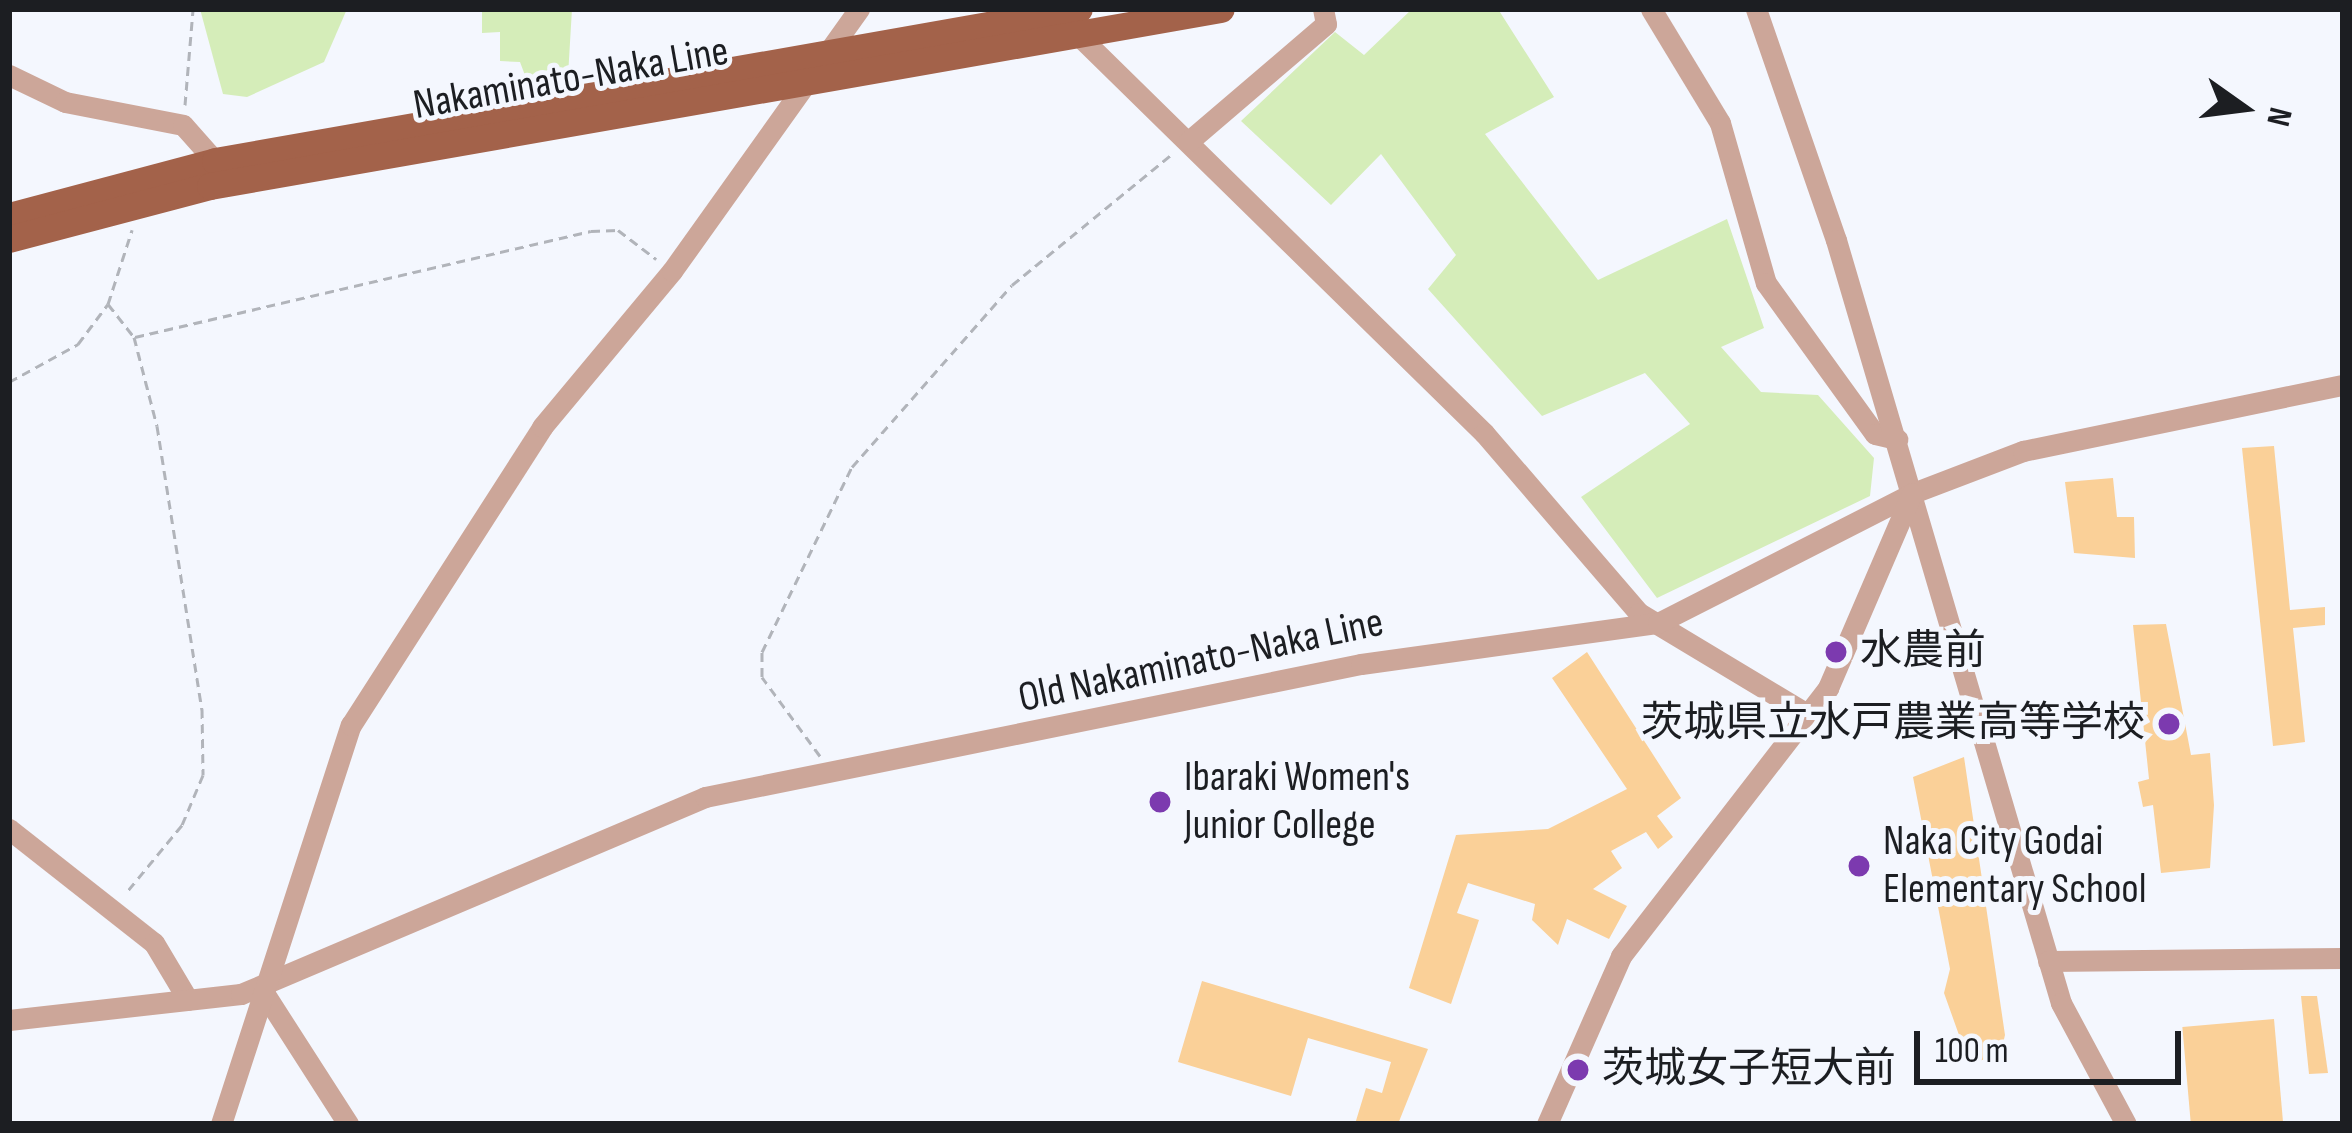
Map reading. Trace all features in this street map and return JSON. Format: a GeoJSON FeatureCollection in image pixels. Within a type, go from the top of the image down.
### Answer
{"type":"FeatureCollection","features":[{"type":"Feature","properties":{"kind":"main road","name":"Nakaminato-Naka Line"},"geometry":{"type":"LineString","coordinates":[[9,215],[215,161],[832,49],[1065,16],[1221,9]]}},
{"type":"Feature","properties":{"kind":"main road","name":"Nakaminato-Naka Line"},"geometry":{"type":"LineString","coordinates":[[9,239],[128,206],[806,81],[1065,16]]}},
{"type":"Feature","properties":{"kind":"street"},"geometry":{"type":"LineString","coordinates":[[221,1124],[350,725],[542,427],[672,272],[859,9]]}},
{"type":"Feature","properties":{"kind":"street"},"geometry":{"type":"LineString","coordinates":[[1189,141],[1326,24],[1323,9]]}},
{"type":"Feature","properties":{"kind":"street"},"geometry":{"type":"LineString","coordinates":[[1651,9],[1720,123],[1766,283],[1864,420],[1897,439]]}},
{"type":"Feature","properties":{"kind":"street"},"geometry":{"type":"LineString","coordinates":[[1756,9],[1897,439],[2071,1032],[2126,1124]]}},
{"type":"Feature","properties":{"kind":"street"},"geometry":{"type":"LineString","coordinates":[[1065,16],[1658,623],[1809,715]]}},
{"type":"Feature","properties":{"kind":"street"},"geometry":{"type":"LineString","coordinates":[[9,75],[64,102],[183,125],[215,161]]}},
{"type":"Feature","properties":{"kind":"street","name":"Old Nakaminato-Naka Line"},"geometry":{"type":"LineString","coordinates":[[9,1020],[188,1000],[266,986],[679,805],[1378,662],[1658,623],[1912,493],[2052,442],[2343,386]]}},
{"type":"Feature","properties":{"kind":"street"},"geometry":{"type":"LineString","coordinates":[[1547,1124],[1621,956],[1809,715],[1868,612],[1912,493]]}},
{"type":"Feature","properties":{"kind":"street"},"geometry":{"type":"LineString","coordinates":[[9,830],[114,906],[188,1000]]}},
{"type":"Feature","properties":{"kind":"street"},"geometry":{"type":"LineString","coordinates":[[2048,961],[2343,958]]}},
{"type":"Feature","properties":{"kind":"street"},"geometry":{"type":"LineString","coordinates":[[266,986],[348,1124]]}},
{"type":"Feature","properties":{"kind":"path"},"geometry":{"type":"LineString","coordinates":[[183,125],[193,9]]}},
{"type":"Feature","properties":{"kind":"path"},"geometry":{"type":"LineString","coordinates":[[831,772],[762,677],[762,652],[852,467],[1012,286],[1189,141]]}},
{"type":"Feature","properties":{"kind":"path"},"geometry":{"type":"LineString","coordinates":[[9,382],[45,370],[109,304],[133,226],[128,206]]}},
{"type":"Feature","properties":{"kind":"path"},"geometry":{"type":"LineString","coordinates":[[134,338],[591,231],[619,230],[672,272]]}},
{"type":"Feature","properties":{"kind":"path"},"geometry":{"type":"LineString","coordinates":[[109,304],[134,338],[202,710],[203,775],[182,825],[114,906]]}},
{"type":"Feature","properties":{"kind":"green space"},"geometry":{"type":"Polygon","coordinates":[[[200,9],[347,9],[324,62],[247,97],[223,94],[200,9]]]}},
{"type":"Feature","properties":{"kind":"green space"},"geometry":{"type":"Polygon","coordinates":[[[482,9],[572,9],[568,76],[526,78],[520,62],[500,61],[500,32],[482,33],[482,9]]]}},
{"type":"Feature","properties":{"kind":"green space"},"geometry":{"type":"Polygon","coordinates":[[[1412,9],[1498,9],[1554,97],[1485,134],[1598,280],[1727,219],[1764,328],[1721,347],[1761,392],[1818,395],[1874,458],[1870,496],[1657,598],[1581,497],[1690,424],[1645,373],[1542,416],[1428,289],[1456,255],[1381,154],[1331,205],[1241,121],[1335,32],[1364,55],[1412,9]]]}},
{"type":"Feature","properties":{"kind":"building"},"geometry":{"type":"Polygon","coordinates":[[[2274,446],[2290,610],[2325,607],[2325,625],[2293,628],[2305,742],[2273,746],[2242,448],[2274,446]]]}},
{"type":"Feature","properties":{"kind":"building"},"geometry":{"type":"Polygon","coordinates":[[[2113,478],[2117,517],[2134,517],[2135,558],[2074,553],[2065,482],[2113,478]]]}},
{"type":"Feature","properties":{"kind":"building"},"geometry":{"type":"Polygon","coordinates":[[[2166,624],[2191,755],[2210,753],[2214,805],[2210,868],[2161,873],[2153,805],[2143,807],[2138,782],[2149,779],[2133,625],[2166,624]]]}},
{"type":"Feature","properties":{"kind":"building"},"geometry":{"type":"Polygon","coordinates":[[[1587,652],[1681,798],[1657,816],[1673,837],[1658,849],[1646,832],[1611,851],[1622,868],[1593,889],[1627,906],[1609,939],[1567,919],[1558,945],[1532,920],[1535,904],[1468,883],[1457,913],[1479,920],[1451,1004],[1409,988],[1456,835],[1548,829],[1627,789],[1552,678],[1587,652]]]}},
{"type":"Feature","properties":{"kind":"building"},"geometry":{"type":"Polygon","coordinates":[[[1964,757],[2005,1035],[2000,1056],[1969,1063],[1944,993],[1950,969],[1913,777],[1964,757]]]}},
{"type":"Feature","properties":{"kind":"building"},"geometry":{"type":"Polygon","coordinates":[[[1202,981],[1428,1049],[1398,1124],[1355,1124],[1366,1088],[1382,1093],[1391,1062],[1308,1038],[1291,1096],[1178,1062],[1202,981]]]}},
{"type":"Feature","properties":{"kind":"building"},"geometry":{"type":"Polygon","coordinates":[[[2301,996],[2317,996],[2328,1073],[2309,1074],[2301,996]]]}},
{"type":"Feature","properties":{"kind":"building"},"geometry":{"type":"Polygon","coordinates":[[[2274,1019],[2283,1124],[2191,1124],[2182,1027],[2274,1019]]]}},
{"type":"Feature","properties":{"kind":"place","name":"水農前"},"geometry":{"type":"Point","coordinates":[1836,652]}},
{"type":"Feature","properties":{"kind":"place","name":"茨城県立水戸農業高等学校"},"geometry":{"type":"Point","coordinates":[2169,724]}},
{"type":"Feature","properties":{"kind":"place","name":"Ibaraki Women's Junior College"},"geometry":{"type":"Point","coordinates":[1160,802]}},
{"type":"Feature","properties":{"kind":"place","name":"Naka City Godai Elementary School"},"geometry":{"type":"Point","coordinates":[1859,866]}},
{"type":"Feature","properties":{"kind":"place","name":"茨城女子短大前"},"geometry":{"type":"Point","coordinates":[1578,1070]}}]}
